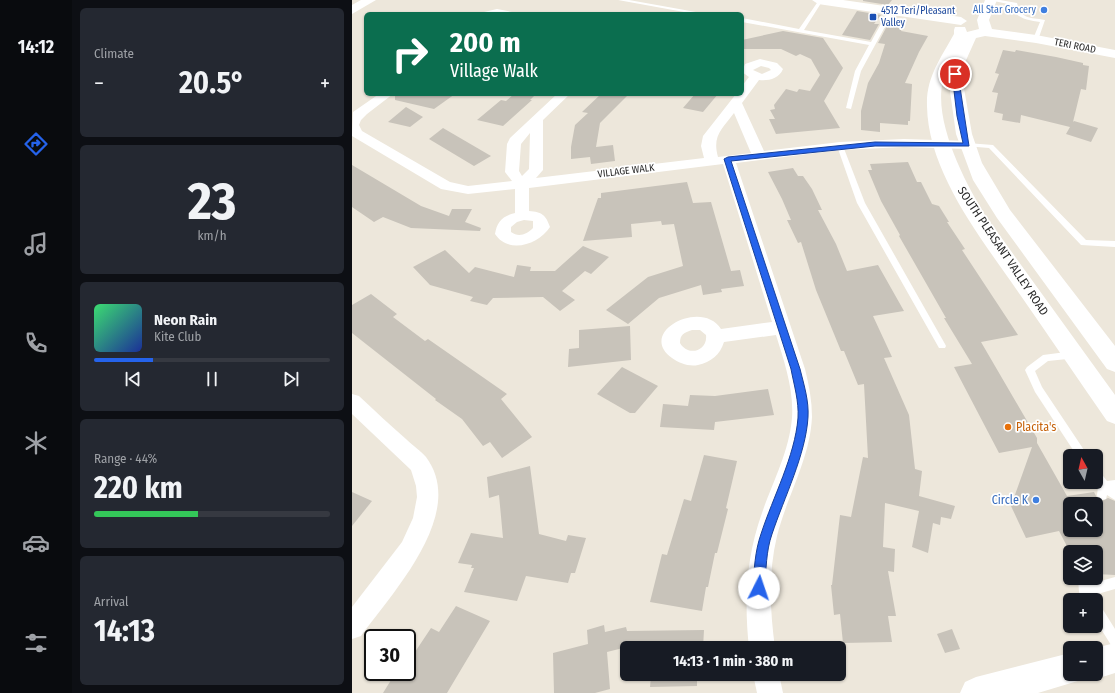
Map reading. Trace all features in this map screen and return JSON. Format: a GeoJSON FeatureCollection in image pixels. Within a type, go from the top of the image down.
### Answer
{"type":"FeatureCollection","features":[{"type":"Feature","properties":{"kind":"street"},"geometry":{"type":"LineString","coordinates":[[352,10],[370,0]]}},
{"type":"Feature","properties":{"kind":"street","name":"TERI ROAD"},"geometry":{"type":"LineString","coordinates":[[820,0],[845,2],[894,12],[902,16],[972,27],[1028,39],[1036,39],[1115,54]]}},
{"type":"Feature","properties":{"kind":"street","name":"SOUTH PLEASANT VALLEY ROAD"},"geometry":{"type":"LineString","coordinates":[[979,0],[971,18],[971,36],[955,74],[960,116],[967,145],[982,180],[1000,209],[1115,363]]}},
{"type":"Feature","properties":{"kind":"street","name":"SOUTH PLEASANT VALLEY ROAD"},"geometry":{"type":"LineString","coordinates":[[991,0],[983,20],[961,34],[950,56],[941,67],[937,85],[936,112],[942,144],[954,178],[974,212],[1115,414]]}},
{"type":"Feature","properties":{"kind":"street"},"geometry":{"type":"LineString","coordinates":[[744,92],[756,76]]}},
{"type":"Feature","properties":{"kind":"street","name":"VILLAGE WALK"},"geometry":{"type":"LineString","coordinates":[[384,96],[361,112],[353,121],[353,128],[357,134],[446,186],[468,190],[840,146],[875,144],[967,145]]}},
{"type":"Feature","properties":{"kind":"street"},"geometry":{"type":"LineString","coordinates":[[522,215],[522,184],[512,172],[514,144],[524,130],[562,96]]}},
{"type":"Feature","properties":{"kind":"street"},"geometry":{"type":"LineString","coordinates":[[741,96],[710,136],[708,146],[720,160],[782,327],[800,384],[803,418],[797,450],[772,514],[762,554],[758,600],[761,641]]}},
{"type":"Feature","properties":{"kind":"street"},"geometry":{"type":"LineString","coordinates":[[736,103],[758,156]]}},
{"type":"Feature","properties":{"kind":"street"},"geometry":{"type":"LineString","coordinates":[[522,184],[536,170],[537,119]]}},
{"type":"Feature","properties":{"kind":"street"},"geometry":{"type":"LineString","coordinates":[[715,337],[782,327]]}},
{"type":"Feature","properties":{"kind":"street"},"geometry":{"type":"LineString","coordinates":[[352,402],[419,464],[425,474],[428,498],[424,522],[410,550],[352,627]]}},
{"type":"Feature","properties":{"kind":"street"},"geometry":{"type":"LineString","coordinates":[[1103,661],[1115,658]]}},
{"type":"Feature","properties":{"kind":"street"},"geometry":{"type":"LineString","coordinates":[[976,693],[1063,672]]}},
{"type":"Feature","properties":{"kind":"street"},"geometry":{"type":"LineString","coordinates":[[767,681],[770,693]]}},
{"type":"Feature","properties":{"kind":"lane"},"geometry":{"type":"LineString","coordinates":[[620,0],[692,12]]}},
{"type":"Feature","properties":{"kind":"lane"},"geometry":{"type":"LineString","coordinates":[[801,30],[820,0]]}},
{"type":"Feature","properties":{"kind":"lane"},"geometry":{"type":"LineString","coordinates":[[991,0],[1015,4],[1015,9],[1018,14],[1027,18],[1043,21],[1036,39]]}},
{"type":"Feature","properties":{"kind":"lane"},"geometry":{"type":"LineString","coordinates":[[849,108],[858,71],[873,44],[894,12]]}},
{"type":"Feature","properties":{"kind":"lane"},"geometry":{"type":"LineString","coordinates":[[744,20],[873,44]]}},
{"type":"Feature","properties":{"kind":"lane"},"geometry":{"type":"LineString","coordinates":[[967,145],[991,146],[1084,243],[1115,244]]}},
{"type":"Feature","properties":{"kind":"lane"},"geometry":{"type":"LineString","coordinates":[[840,146],[861,203],[942,346]]}},
{"type":"Feature","properties":{"kind":"lane"},"geometry":{"type":"LineString","coordinates":[[1074,355],[1046,358],[1030,370],[1038,389],[1078,449]]}},
{"type":"Feature","properties":{"kind":"lane"},"geometry":{"type":"LineString","coordinates":[[1103,491],[1115,485]]}},
{"type":"Feature","properties":{"kind":"lane"},"geometry":{"type":"LineString","coordinates":[[1103,491],[1115,495]]}},
{"type":"Feature","properties":{"kind":"lane"},"geometry":{"type":"LineString","coordinates":[[1094,593],[1115,583]]}},
{"type":"Feature","properties":{"kind":"lane"},"geometry":{"type":"LineString","coordinates":[[1103,621],[1115,641]]}},
{"type":"Feature","properties":{"kind":"building"},"geometry":{"type":"Polygon","coordinates":[[[863,0],[892,0],[888,5],[863,0]]]}},
{"type":"Feature","properties":{"kind":"building"},"geometry":{"type":"Polygon","coordinates":[[[857,11],[881,15],[874,24],[879,24],[870,40],[842,35],[857,11]]]}},
{"type":"Feature","properties":{"kind":"building"},"geometry":{"type":"Polygon","coordinates":[[[887,26],[902,28],[901,31],[928,36],[905,83],[912,84],[910,121],[908,121],[908,125],[880,123],[880,132],[861,130],[861,111],[868,83],[879,63],[885,44],[878,43],[887,26]]]}},
{"type":"Feature","properties":{"kind":"building"},"geometry":{"type":"Polygon","coordinates":[[[783,31],[823,38],[843,68],[824,101],[840,128],[776,134],[769,119],[775,119],[770,110],[775,109],[774,105],[786,89],[797,92],[799,89],[810,91],[820,75],[811,59],[800,54],[796,56],[781,49],[744,49],[744,40],[783,31]]]}},
{"type":"Feature","properties":{"kind":"building"},"geometry":{"type":"Polygon","coordinates":[[[1003,50],[1015,52],[1016,50],[1056,57],[1083,63],[1083,65],[1089,66],[1086,90],[1081,89],[1073,122],[1074,121],[1098,128],[1091,142],[1066,134],[1070,127],[1021,115],[1020,123],[1002,120],[1003,114],[994,112],[998,93],[992,92],[999,74],[995,73],[1003,50]]]}},
{"type":"Feature","properties":{"kind":"building"},"geometry":{"type":"Polygon","coordinates":[[[395,96],[452,96],[434,109],[395,100],[395,96]]]}},
{"type":"Feature","properties":{"kind":"building"},"geometry":{"type":"Polygon","coordinates":[[[512,96],[534,96],[530,100],[532,100],[503,126],[477,120],[501,100],[506,101],[512,96]]]}},
{"type":"Feature","properties":{"kind":"building"},"geometry":{"type":"Polygon","coordinates":[[[599,96],[627,96],[600,123],[596,147],[613,145],[615,161],[591,164],[590,157],[571,159],[571,147],[575,125],[588,113],[582,112],[599,96]]]}},
{"type":"Feature","properties":{"kind":"building"},"geometry":{"type":"Polygon","coordinates":[[[693,96],[716,96],[703,112],[683,108],[693,96]]]}},
{"type":"Feature","properties":{"kind":"building"},"geometry":{"type":"Polygon","coordinates":[[[406,107],[423,117],[410,127],[388,122],[406,107]]]}},
{"type":"Feature","properties":{"kind":"building"},"geometry":{"type":"Polygon","coordinates":[[[443,128],[491,156],[474,166],[429,139],[443,128]]]}},
{"type":"Feature","properties":{"kind":"building"},"geometry":{"type":"Polygon","coordinates":[[[908,162],[917,182],[921,182],[932,204],[939,206],[949,222],[947,222],[965,249],[962,250],[1018,335],[981,342],[1037,438],[1037,443],[1067,496],[1094,492],[1096,497],[1063,497],[1063,537],[1103,537],[1103,500],[1108,498],[1115,501],[1115,575],[1103,574],[1103,545],[1066,545],[1059,531],[1026,538],[1011,506],[1032,447],[999,453],[954,367],[972,364],[944,318],[946,318],[899,236],[900,235],[881,201],[868,170],[872,170],[870,164],[908,162]]]}},
{"type":"Feature","properties":{"kind":"building"},"geometry":{"type":"Polygon","coordinates":[[[352,165],[421,206],[449,216],[452,209],[472,209],[465,222],[481,228],[480,231],[411,228],[383,217],[374,222],[352,207],[352,165]]]}},
{"type":"Feature","properties":{"kind":"building"},"geometry":{"type":"Polygon","coordinates":[[[793,168],[798,176],[803,176],[812,189],[822,210],[818,210],[836,244],[847,271],[878,265],[904,311],[873,316],[892,357],[884,358],[909,415],[915,469],[922,471],[919,496],[955,506],[951,519],[941,517],[940,525],[933,523],[928,553],[912,547],[919,511],[885,503],[883,547],[895,549],[894,572],[888,571],[896,616],[888,616],[892,642],[846,643],[846,641],[843,641],[840,614],[834,615],[831,585],[840,515],[851,517],[863,457],[868,458],[864,384],[858,385],[844,351],[841,351],[816,290],[801,242],[798,243],[787,220],[791,220],[768,172],[793,168]]]}},
{"type":"Feature","properties":{"kind":"building"},"geometry":{"type":"Polygon","coordinates":[[[687,182],[693,203],[711,202],[731,271],[740,270],[744,286],[721,289],[722,292],[703,295],[701,285],[659,298],[628,324],[606,310],[648,277],[683,266],[674,224],[662,225],[661,221],[631,224],[632,237],[583,241],[598,198],[601,198],[601,193],[687,182]]]}},
{"type":"Feature","properties":{"kind":"building"},"geometry":{"type":"Polygon","coordinates":[[[583,246],[609,257],[591,274],[585,271],[562,291],[575,300],[560,311],[543,297],[493,298],[487,305],[470,301],[473,297],[430,285],[413,267],[445,250],[469,273],[475,267],[514,277],[517,265],[531,267],[530,271],[555,271],[583,246]]]}},
{"type":"Feature","properties":{"kind":"building"},"geometry":{"type":"Polygon","coordinates":[[[371,294],[397,314],[393,317],[425,341],[428,339],[507,394],[501,399],[532,437],[502,458],[490,442],[483,446],[462,419],[435,400],[436,399],[352,333],[352,305],[371,294]]]}},
{"type":"Feature","properties":{"kind":"building"},"geometry":{"type":"Polygon","coordinates":[[[630,326],[631,360],[568,367],[569,349],[579,348],[579,330],[630,326]]]}},
{"type":"Feature","properties":{"kind":"building"},"geometry":{"type":"Polygon","coordinates":[[[622,367],[658,386],[635,413],[630,413],[597,394],[622,367]]]}},
{"type":"Feature","properties":{"kind":"building"},"geometry":{"type":"Polygon","coordinates":[[[768,389],[774,415],[715,422],[714,430],[660,427],[663,404],[688,406],[690,395],[715,396],[768,389]]]}},
{"type":"Feature","properties":{"kind":"building"},"geometry":{"type":"Polygon","coordinates":[[[704,455],[737,461],[726,508],[728,509],[717,553],[715,553],[708,587],[706,587],[702,611],[650,602],[662,554],[667,555],[684,499],[691,501],[704,455]]]}},
{"type":"Feature","properties":{"kind":"building"},"geometry":{"type":"Polygon","coordinates":[[[530,466],[539,534],[566,541],[568,535],[586,538],[575,573],[571,573],[568,583],[526,576],[517,601],[464,592],[474,568],[471,568],[472,565],[458,563],[471,533],[503,538],[499,495],[489,498],[487,477],[530,466]]]}},
{"type":"Feature","properties":{"kind":"building"},"geometry":{"type":"Polygon","coordinates":[[[352,492],[372,501],[352,526],[352,492]]]}},
{"type":"Feature","properties":{"kind":"building"},"geometry":{"type":"Polygon","coordinates":[[[456,606],[490,621],[447,693],[383,693],[390,681],[416,681],[416,650],[431,628],[439,632],[456,606]]]}},
{"type":"Feature","properties":{"kind":"building"},"geometry":{"type":"Polygon","coordinates":[[[604,625],[605,632],[626,627],[627,631],[704,630],[703,641],[620,641],[620,649],[607,652],[610,689],[595,693],[554,693],[553,653],[588,644],[587,630],[604,625]]]}},
{"type":"Feature","properties":{"kind":"building"},"geometry":{"type":"Polygon","coordinates":[[[952,629],[960,649],[945,653],[937,634],[952,629]]]}},
{"type":"Feature","properties":{"kind":"building"},"geometry":{"type":"Polygon","coordinates":[[[651,681],[697,681],[697,686],[650,687],[651,681]]]}},
{"type":"Feature","properties":{"kind":"place","name":"All Star Grocery"},"geometry":{"type":"Point","coordinates":[1044,10]}},
{"type":"Feature","properties":{"kind":"place","name":"4512 Teri/Pleasant Valley"},"geometry":{"type":"Point","coordinates":[873,17]}},
{"type":"Feature","properties":{"kind":"place","name":"Placita's"},"geometry":{"type":"Point","coordinates":[1008,427]}},
{"type":"Feature","properties":{"kind":"place","name":"Circle K"},"geometry":{"type":"Point","coordinates":[1036,500]}},
{"type":"Feature","properties":{"kind":"route"},"geometry":{"type":"LineString","coordinates":[[759,588],[759,576],[766,535],[772,514],[797,450],[801,434],[803,418],[802,401],[796,369],[728,159],[840,146],[904,143],[967,145],[960,116],[955,74]]}}]}
